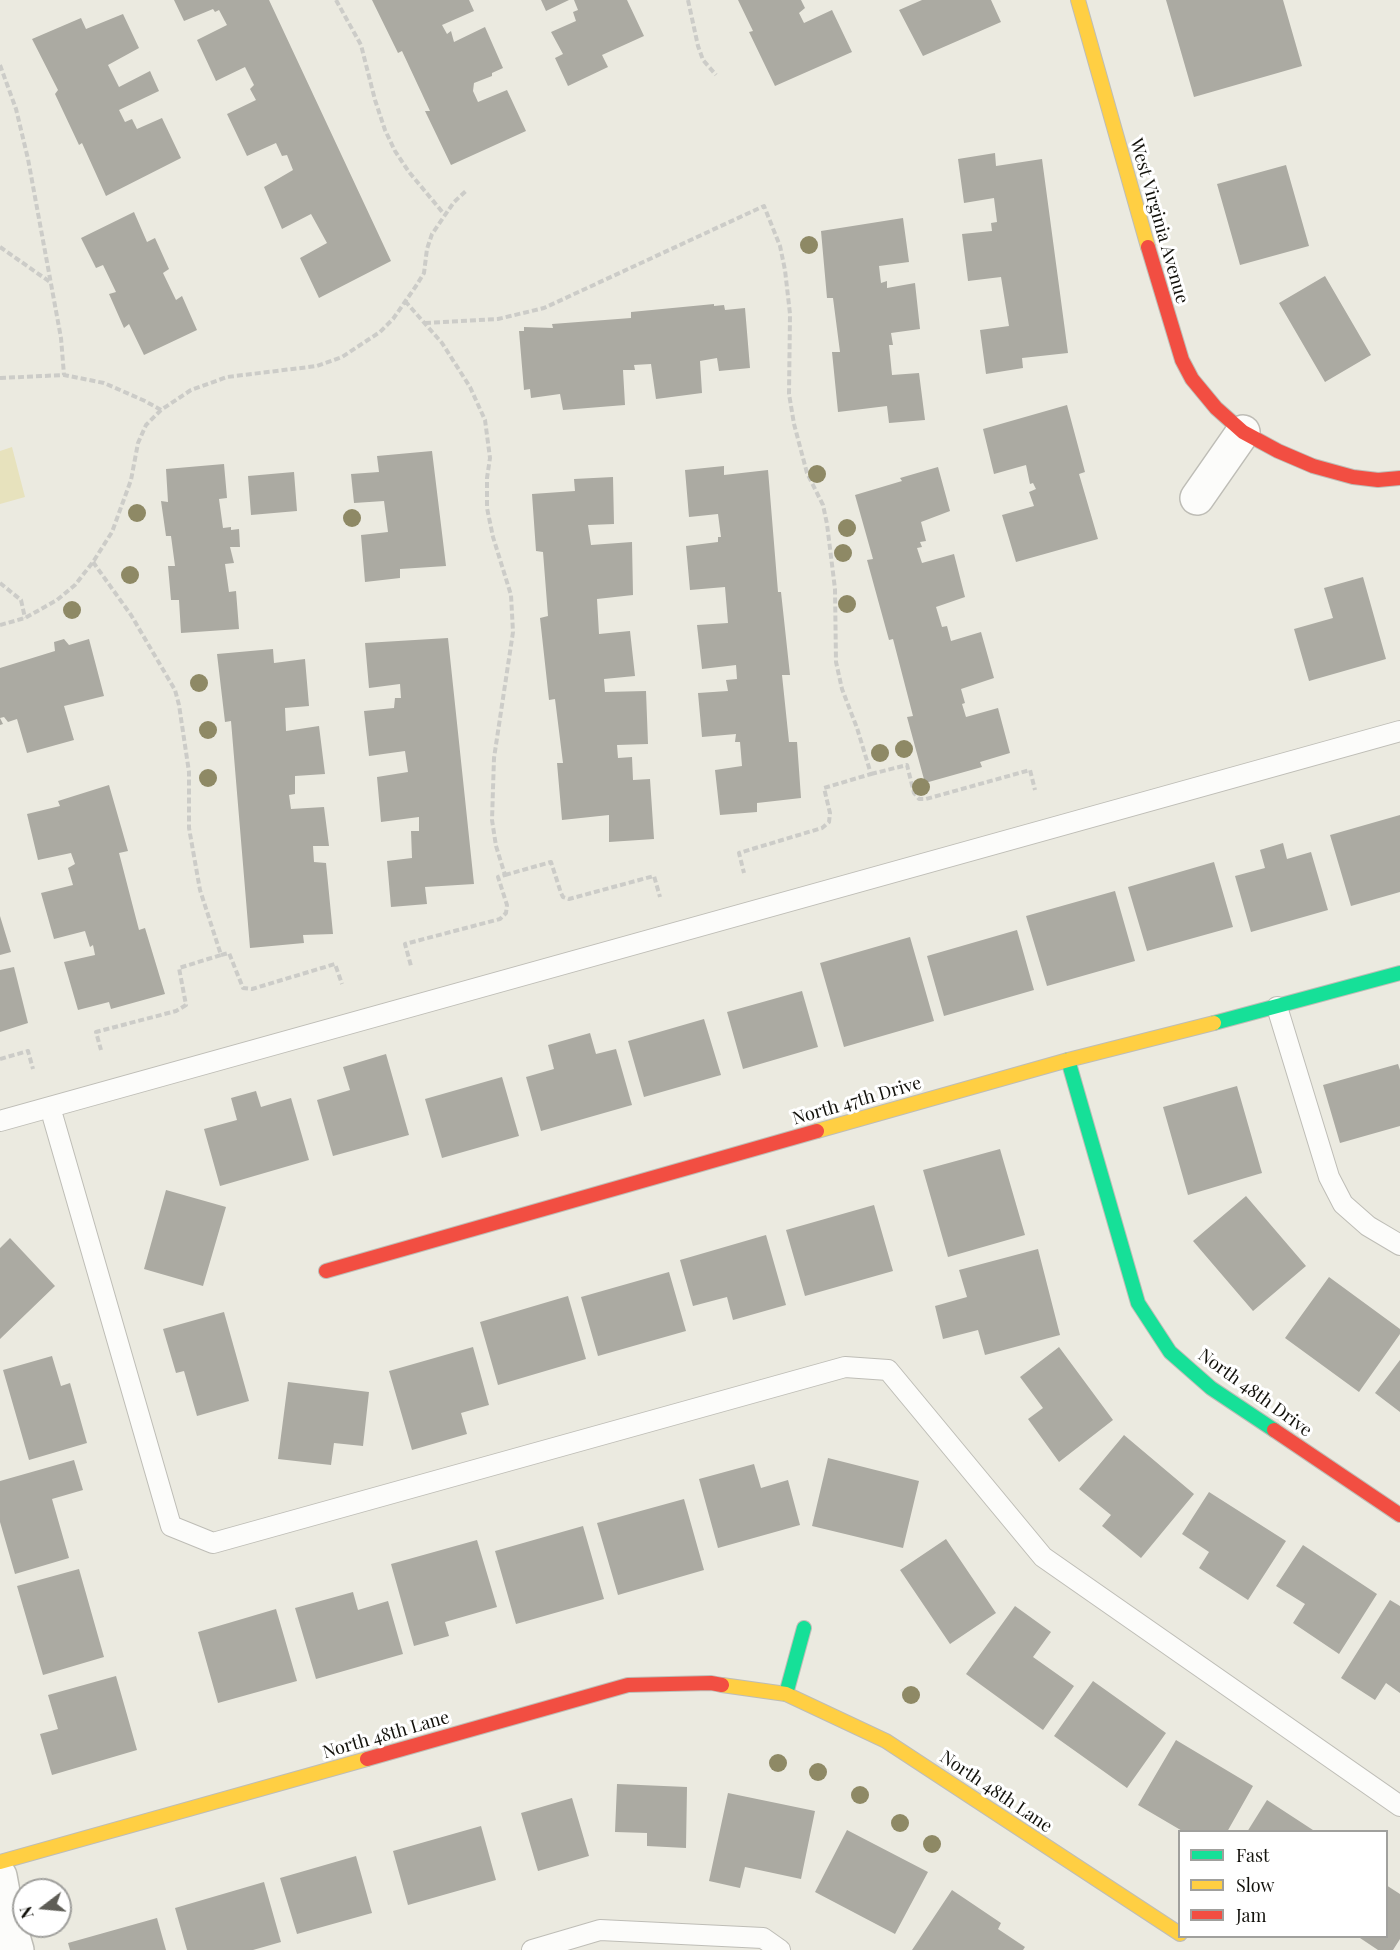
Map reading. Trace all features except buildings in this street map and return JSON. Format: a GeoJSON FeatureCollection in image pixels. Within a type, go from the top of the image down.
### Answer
{"type":"FeatureCollection","features":[{"type":"Feature","properties":{"kind":"street","name":"West Virginia Avenue"},"geometry":{"type":"LineString","coordinates":[[1078,0],[1166,311],[1182,360],[1192,379],[1216,408],[1243,432],[1278,452],[1313,466],[1353,477],[1377,480],[1400,478]]}},
{"type":"Feature","properties":{"kind":"street"},"geometry":{"type":"LineString","coordinates":[[1197,498],[1243,432]]}},
{"type":"Feature","properties":{"kind":"street","name":"North 47th Drive"},"geometry":{"type":"LineString","coordinates":[[326,1271],[1068,1060],[1277,1007],[1400,972]]}},
{"type":"Feature","properties":{"kind":"street","name":"North 48th Drive"},"geometry":{"type":"LineString","coordinates":[[1068,1060],[1138,1303],[1170,1352],[1211,1388],[1400,1515]]}},
{"type":"Feature","properties":{"kind":"street"},"geometry":{"type":"LineString","coordinates":[[786,1694],[804,1628]]}},
{"type":"Feature","properties":{"kind":"street","name":"North 48th Lane"},"geometry":{"type":"LineString","coordinates":[[0,1863],[628,1685],[711,1683],[786,1694],[886,1741],[1178,1933]]}},
{"type":"Feature","properties":{"kind":"street"},"geometry":{"type":"LineString","coordinates":[[0,1876],[8,1919],[17,1950]]}},
{"type":"Feature","properties":{"kind":"lane"},"geometry":{"type":"LineString","coordinates":[[0,1121],[1400,731]]}},
{"type":"Feature","properties":{"kind":"lane"},"geometry":{"type":"LineString","coordinates":[[1277,1007],[1329,1177],[1343,1204],[1368,1226],[1400,1245]]}},
{"type":"Feature","properties":{"kind":"lane"},"geometry":{"type":"LineString","coordinates":[[50,1107],[171,1526],[213,1543],[845,1367],[888,1370],[1043,1557],[1400,1806]]}},
{"type":"Feature","properties":{"kind":"lane"},"geometry":{"type":"LineString","coordinates":[[532,1950],[600,1930],[763,1938],[780,1950]]}},
{"type":"Feature","properties":{"kind":"path"},"geometry":{"type":"LineString","coordinates":[[336,0],[361,45],[379,110],[395,151],[409,172],[444,214]]}},
{"type":"Feature","properties":{"kind":"path"},"geometry":{"type":"LineString","coordinates":[[688,0],[703,60],[716,75]]}},
{"type":"Feature","properties":{"kind":"path"},"geometry":{"type":"LineString","coordinates":[[0,65],[16,109],[28,159],[61,338],[64,375]]}},
{"type":"Feature","properties":{"kind":"path"},"geometry":{"type":"LineString","coordinates":[[0,625],[25,618],[57,600],[75,585],[93,562],[111,532],[131,480],[138,443],[146,425],[161,410],[191,390],[227,376],[317,366],[342,357],[380,332],[393,320],[424,273],[427,249],[432,234],[444,214],[466,191]]}},
{"type":"Feature","properties":{"kind":"path"},"geometry":{"type":"LineString","coordinates":[[425,322],[498,319],[544,308],[764,206],[780,246],[785,270],[790,314],[789,394],[794,424],[807,472],[823,505],[829,534],[836,599],[836,663],[845,698],[871,774]]}},
{"type":"Feature","properties":{"kind":"path"},"geometry":{"type":"LineString","coordinates":[[0,247],[51,282]]}},
{"type":"Feature","properties":{"kind":"path"},"geometry":{"type":"LineString","coordinates":[[405,301],[442,343],[470,387],[485,420],[490,458],[487,508],[493,537],[511,595],[513,632],[494,758],[492,820],[496,846],[505,875]]}},
{"type":"Feature","properties":{"kind":"path"},"geometry":{"type":"LineString","coordinates":[[0,378],[64,375],[104,383],[145,400],[161,410]]}},
{"type":"Feature","properties":{"kind":"path"},"geometry":{"type":"LineString","coordinates":[[93,562],[131,615],[175,690],[189,772],[189,828],[200,890],[221,955]]}},
{"type":"Feature","properties":{"kind":"path"},"geometry":{"type":"LineString","coordinates":[[0,583],[21,600],[25,618]]}},
{"type":"Feature","properties":{"kind":"path"},"geometry":{"type":"LineString","coordinates":[[744,873],[739,853],[822,828],[829,822],[830,813],[824,788],[871,774],[907,765],[914,794],[919,799],[1030,770],[1035,790]]}},
{"type":"Feature","properties":{"kind":"path"},"geometry":{"type":"LineString","coordinates":[[411,966],[405,944],[500,920],[506,913],[507,905],[498,877],[551,862],[561,893],[563,897],[569,899],[654,876],[660,897]]}},
{"type":"Feature","properties":{"kind":"path"},"geometry":{"type":"LineString","coordinates":[[101,1050],[96,1032],[177,1011],[186,1005],[179,968],[221,955],[229,953],[243,988],[252,989],[335,964],[342,984]]}},
{"type":"Feature","properties":{"kind":"path"},"geometry":{"type":"LineString","coordinates":[[0,1059],[28,1051],[33,1070]]}},
{"type":"Feature","properties":{"kind":"shaded area"},"geometry":{"type":"Polygon","coordinates":[[[12,447],[25,497],[0,504],[0,451],[12,447]]]}},
{"type":"Feature","properties":{"kind":"traffic: fast"},"geometry":{"type":"LineString","coordinates":[[1214,1023],[1400,973]]}},
{"type":"Feature","properties":{"kind":"traffic: fast"},"geometry":{"type":"LineString","coordinates":[[1068,1060],[1138,1303],[1170,1352],[1211,1388],[1274,1430]]}},
{"type":"Feature","properties":{"kind":"traffic: fast"},"geometry":{"type":"LineString","coordinates":[[786,1694],[804,1628]]}},
{"type":"Feature","properties":{"kind":"traffic: slow"},"geometry":{"type":"LineString","coordinates":[[1078,0],[1148,247]]}},
{"type":"Feature","properties":{"kind":"traffic: slow"},"geometry":{"type":"LineString","coordinates":[[817,1131],[1068,1060],[1214,1023]]}},
{"type":"Feature","properties":{"kind":"traffic: slow"},"geometry":{"type":"LineString","coordinates":[[722,1685],[786,1694],[886,1741],[1178,1933]]}},
{"type":"Feature","properties":{"kind":"traffic: slow"},"geometry":{"type":"LineString","coordinates":[[0,1862],[367,1759]]}},
{"type":"Feature","properties":{"kind":"traffic: jam"},"geometry":{"type":"LineString","coordinates":[[1148,247],[1182,360],[1192,379],[1216,408],[1243,432],[1313,466],[1353,477],[1378,480],[1400,478]]}},
{"type":"Feature","properties":{"kind":"traffic: jam"},"geometry":{"type":"LineString","coordinates":[[326,1271],[817,1131]]}},
{"type":"Feature","properties":{"kind":"traffic: jam"},"geometry":{"type":"LineString","coordinates":[[1274,1430],[1400,1515]]}},
{"type":"Feature","properties":{"kind":"traffic: jam"},"geometry":{"type":"LineString","coordinates":[[367,1759],[628,1685],[711,1683],[722,1685]]}}]}
